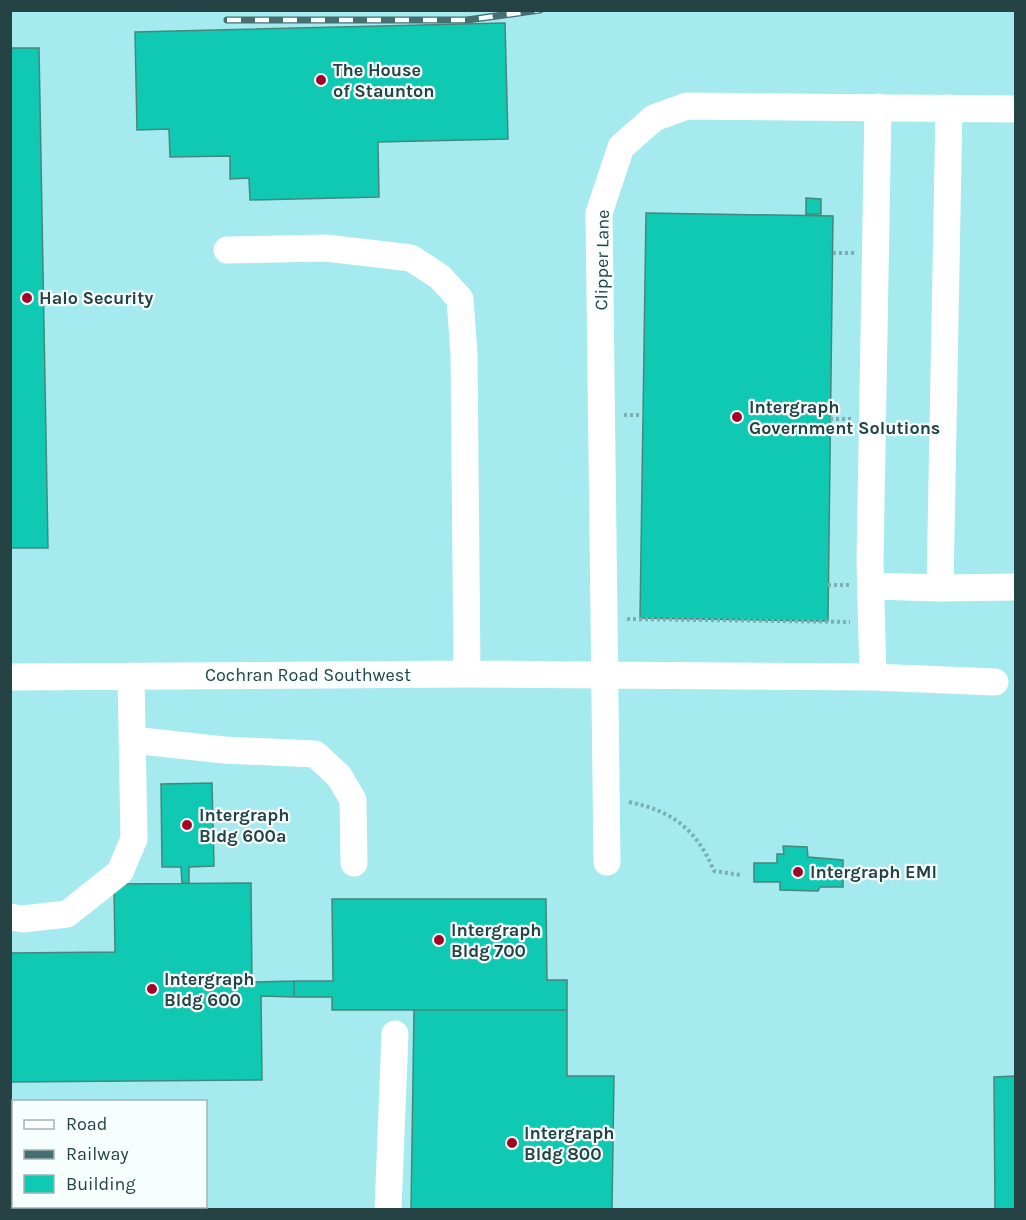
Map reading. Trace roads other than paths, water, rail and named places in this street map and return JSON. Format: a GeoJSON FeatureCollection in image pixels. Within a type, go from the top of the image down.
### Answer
{"type":"FeatureCollection","features":[{"type":"Feature","properties":{"kind":"street","name":"Clipper Lane"},"geometry":{"type":"LineString","coordinates":[[607,862],[599,213],[621,147],[654,118],[687,106],[1016,109]]}},
{"type":"Feature","properties":{"kind":"street"},"geometry":{"type":"LineString","coordinates":[[873,677],[871,586],[878,107]]}},
{"type":"Feature","properties":{"kind":"street"},"geometry":{"type":"LineString","coordinates":[[940,588],[949,108]]}},
{"type":"Feature","properties":{"kind":"street"},"geometry":{"type":"LineString","coordinates":[[227,250],[326,248],[411,258],[440,277],[460,299],[464,354],[467,674]]}},
{"type":"Feature","properties":{"kind":"street"},"geometry":{"type":"LineString","coordinates":[[871,586],[1016,587]]}},
{"type":"Feature","properties":{"kind":"street","name":"Cochran Road Southwest"},"geometry":{"type":"LineString","coordinates":[[10,677],[467,674],[873,677],[995,682]]}},
{"type":"Feature","properties":{"kind":"street"},"geometry":{"type":"LineString","coordinates":[[10,917],[67,914],[120,872],[134,839],[131,675]]}},
{"type":"Feature","properties":{"kind":"street"},"geometry":{"type":"LineString","coordinates":[[132,740],[224,750],[315,754],[339,776],[353,800],[354,863]]}},
{"type":"Feature","properties":{"kind":"street"},"geometry":{"type":"LineString","coordinates":[[388,1209],[396,1034]]}},
{"type":"Feature","properties":{"kind":"railway"},"geometry":{"type":"LineString","coordinates":[[227,20],[467,20],[540,10]]}},
{"type":"Feature","properties":{"kind":"place","name":"The House of Staunton"},"geometry":{"type":"Point","coordinates":[321,80]}},
{"type":"Feature","properties":{"kind":"place","name":"Halo Security"},"geometry":{"type":"Point","coordinates":[27,298]}},
{"type":"Feature","properties":{"kind":"place","name":"Intergraph Government Solutions"},"geometry":{"type":"Point","coordinates":[737,417]}},
{"type":"Feature","properties":{"kind":"place","name":"Intergraph Bldg 600a"},"geometry":{"type":"Point","coordinates":[187,825]}},
{"type":"Feature","properties":{"kind":"place","name":"Intergraph EMI"},"geometry":{"type":"Point","coordinates":[798,872]}},
{"type":"Feature","properties":{"kind":"place","name":"Intergraph Bldg 700"},"geometry":{"type":"Point","coordinates":[439,940]}},
{"type":"Feature","properties":{"kind":"place","name":"Intergraph Bldg 600"},"geometry":{"type":"Point","coordinates":[152,989]}},
{"type":"Feature","properties":{"kind":"place","name":"Intergraph Bldg 800"},"geometry":{"type":"Point","coordinates":[512,1143]}}]}
